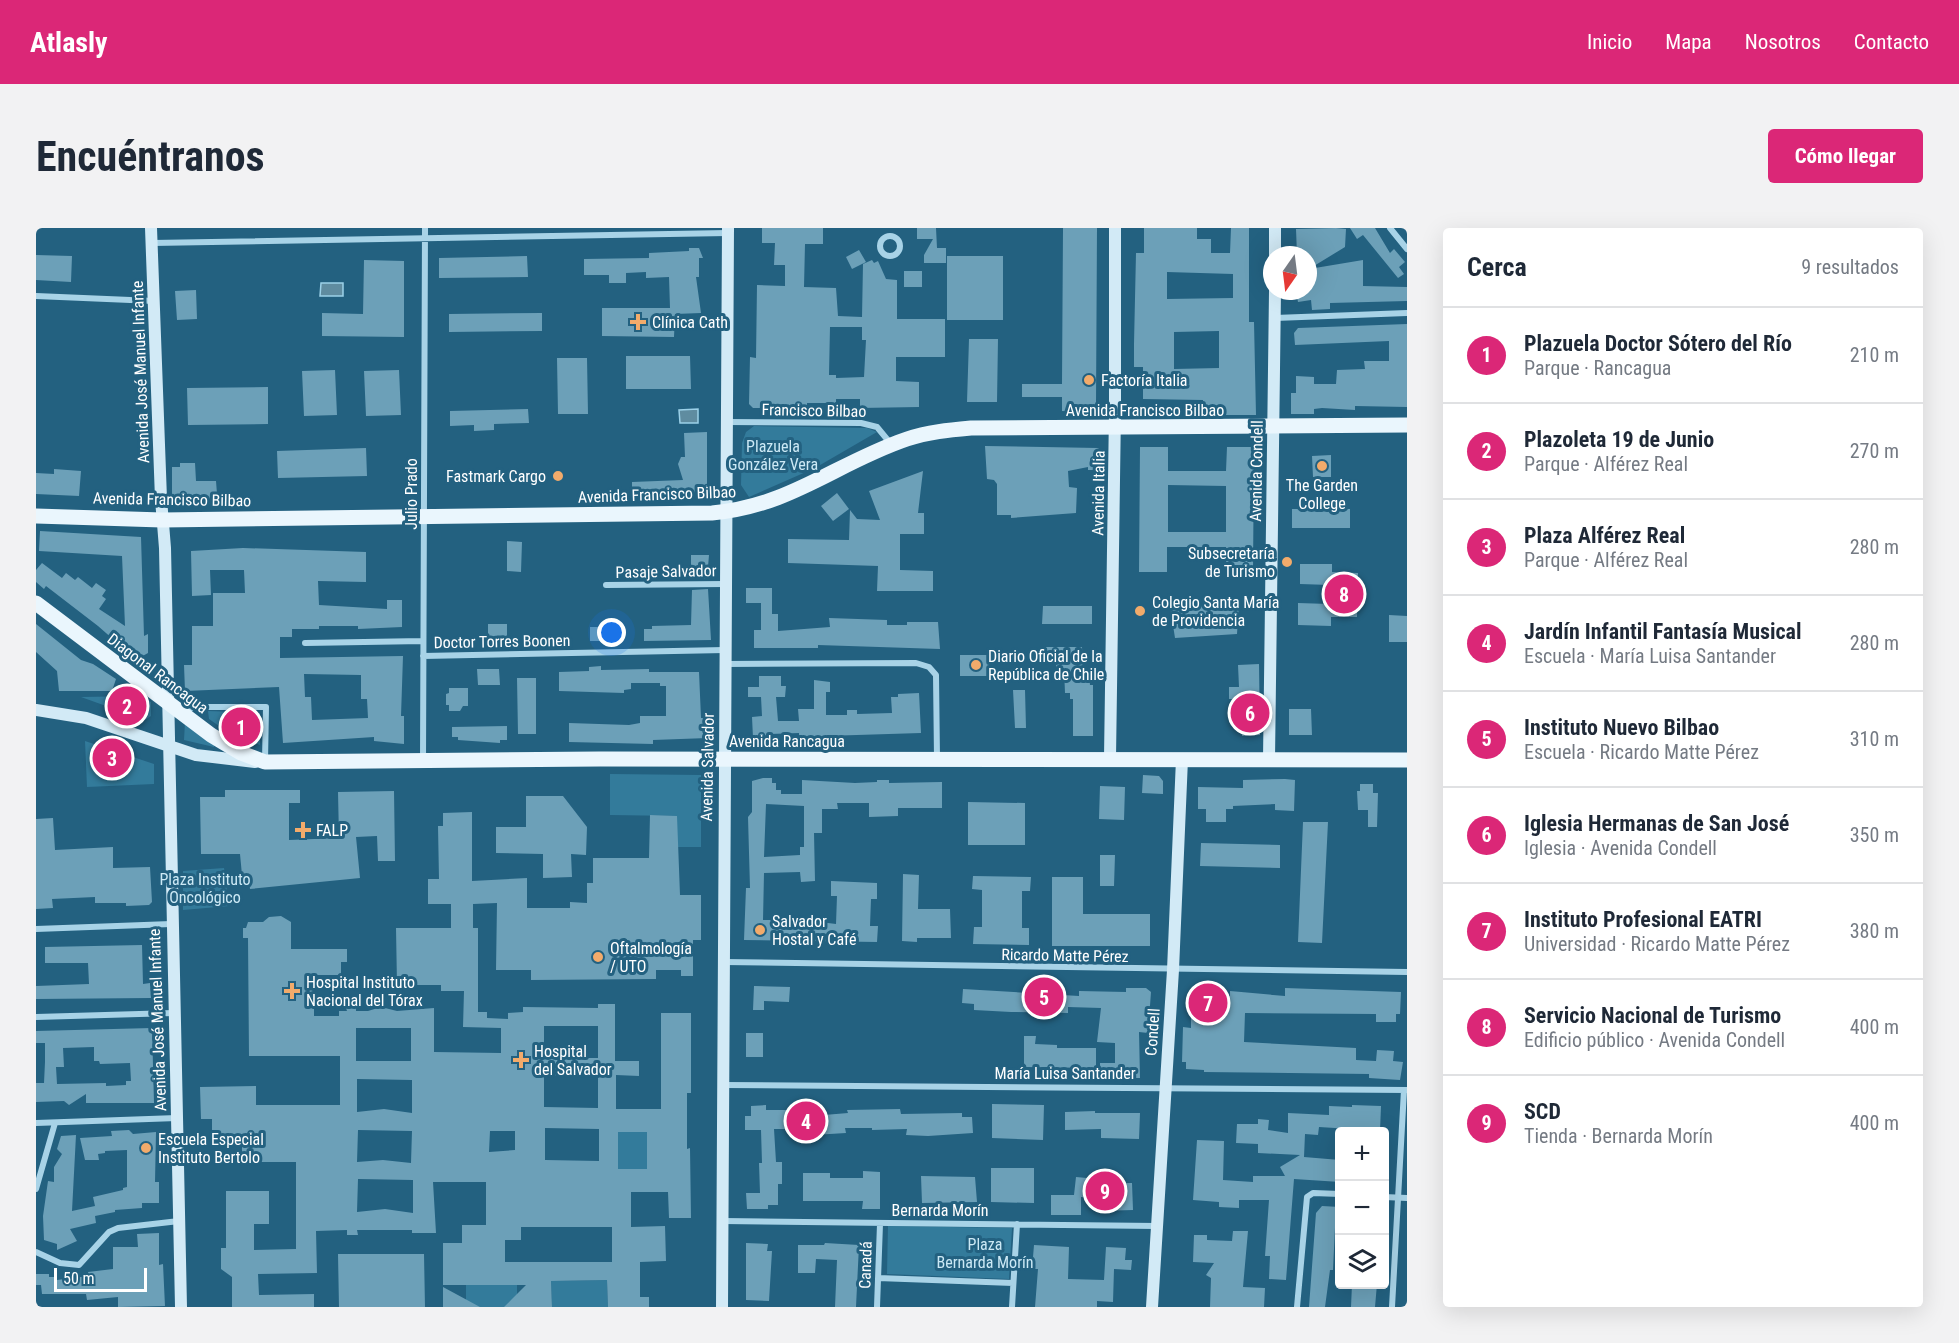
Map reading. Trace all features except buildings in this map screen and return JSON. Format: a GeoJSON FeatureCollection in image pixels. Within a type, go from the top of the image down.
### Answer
{"type":"FeatureCollection","features":[{"type":"Feature","properties":{"kind":"main road","name":"Avenida Francisco Bilbao"},"geometry":{"type":"LineString","coordinates":[[36,516],[162,520],[726,512],[775,500],[891,444],[932,432],[970,428],[1115,429],[1407,425]]}},
{"type":"Feature","properties":{"kind":"main road","name":"Diagonal Rancagua"},"geometry":{"type":"LineString","coordinates":[[36,603],[226,745],[266,762]]}},
{"type":"Feature","properties":{"kind":"main road","name":"Avenida Rancagua"},"geometry":{"type":"LineString","coordinates":[[266,762],[936,758],[1407,760]]}},
{"type":"Feature","properties":{"kind":"street","name":"Avenida José Manuel Infante"},"geometry":{"type":"LineString","coordinates":[[151,228],[168,703],[181,1307]]}},
{"type":"Feature","properties":{"kind":"street","name":"Julio Prado"},"geometry":{"type":"LineString","coordinates":[[423,761],[425,228]]}},
{"type":"Feature","properties":{"kind":"street"},"geometry":{"type":"LineString","coordinates":[[889,236],[890,228]]}},
{"type":"Feature","properties":{"kind":"street","name":"Avenida Italia"},"geometry":{"type":"LineString","coordinates":[[1110,758],[1115,429],[1114,228]]}},
{"type":"Feature","properties":{"kind":"street"},"geometry":{"type":"LineString","coordinates":[[1275,228],[1275,246]]}},
{"type":"Feature","properties":{"kind":"street"},"geometry":{"type":"LineString","coordinates":[[1390,228],[1407,249]]}},
{"type":"Feature","properties":{"kind":"street"},"geometry":{"type":"LineString","coordinates":[[151,243],[425,239],[728,230]]}},
{"type":"Feature","properties":{"kind":"street","name":"Avenida Salvador"},"geometry":{"type":"LineString","coordinates":[[722,1307],[722,963],[728,230]]}},
{"type":"Feature","properties":{"kind":"street"},"geometry":{"type":"LineString","coordinates":[[36,296],[154,301]]}},
{"type":"Feature","properties":{"kind":"street","name":"Avenida Condell"},"geometry":{"type":"LineString","coordinates":[[1269,759],[1275,300]]}},
{"type":"Feature","properties":{"kind":"street"},"geometry":{"type":"LineString","coordinates":[[1275,318],[1407,313]]}},
{"type":"Feature","properties":{"kind":"street","name":"Francisco Bilbao"},"geometry":{"type":"LineString","coordinates":[[726,422],[861,423],[877,427],[891,444]]}},
{"type":"Feature","properties":{"kind":"street","name":"Pasaje Salvador"},"geometry":{"type":"LineString","coordinates":[[606,585],[725,584]]}},
{"type":"Feature","properties":{"kind":"street","name":"Doctor Torres Boonen"},"geometry":{"type":"LineString","coordinates":[[305,643],[423,641]]}},
{"type":"Feature","properties":{"kind":"street","name":"Doctor Torres Boonen"},"geometry":{"type":"LineString","coordinates":[[423,656],[725,650]]}},
{"type":"Feature","properties":{"kind":"street"},"geometry":{"type":"LineString","coordinates":[[725,664],[916,663],[929,667],[936,675],[936,758]]}},
{"type":"Feature","properties":{"kind":"street"},"geometry":{"type":"LineString","coordinates":[[181,713],[195,707],[266,706],[266,762]]}},
{"type":"Feature","properties":{"kind":"street","name":"Avenida Rancagua"},"geometry":{"type":"LineString","coordinates":[[36,710],[86,718],[169,748],[220,760],[266,762]]}},
{"type":"Feature","properties":{"kind":"street","name":"Condell"},"geometry":{"type":"LineString","coordinates":[[1152,1307],[1173,970],[1182,759]]}},
{"type":"Feature","properties":{"kind":"street"},"geometry":{"type":"LineString","coordinates":[[36,929],[171,924]]}},
{"type":"Feature","properties":{"kind":"street","name":"Ricardo Matte Pérez"},"geometry":{"type":"LineString","coordinates":[[722,963],[1407,972]]}},
{"type":"Feature","properties":{"kind":"street"},"geometry":{"type":"LineString","coordinates":[[36,1017],[174,1013]]}},
{"type":"Feature","properties":{"kind":"street","name":"María Luisa Santander"},"geometry":{"type":"LineString","coordinates":[[722,1085],[1406,1090]]}},
{"type":"Feature","properties":{"kind":"street"},"geometry":{"type":"LineString","coordinates":[[1392,1307],[1406,1090]]}},
{"type":"Feature","properties":{"kind":"street"},"geometry":{"type":"LineString","coordinates":[[36,1123],[177,1118]]}},
{"type":"Feature","properties":{"kind":"street"},"geometry":{"type":"LineString","coordinates":[[36,1189],[55,1123]]}},
{"type":"Feature","properties":{"kind":"street"},"geometry":{"type":"LineString","coordinates":[[1297,1307],[1306,1204],[1311,1194],[1335,1194]]}},
{"type":"Feature","properties":{"kind":"street"},"geometry":{"type":"LineString","coordinates":[[1389,1197],[1407,1198]]}},
{"type":"Feature","properties":{"kind":"street"},"geometry":{"type":"LineString","coordinates":[[36,1252],[60,1263],[79,1265],[109,1232],[118,1228],[179,1221]]}},
{"type":"Feature","properties":{"kind":"street","name":"Bernarda Morín"},"geometry":{"type":"LineString","coordinates":[[722,1221],[1157,1226]]}},
{"type":"Feature","properties":{"kind":"street","name":"Canadá"},"geometry":{"type":"LineString","coordinates":[[877,1307],[880,1224]]}},
{"type":"Feature","properties":{"kind":"street"},"geometry":{"type":"LineString","coordinates":[[1012,1307],[1017,1224]]}},
{"type":"Feature","properties":{"kind":"street"},"geometry":{"type":"LineString","coordinates":[[878,1278],[1013,1283]]}},
{"type":"Feature","properties":{"kind":"green space","name":"Plazuela González Vera"},"geometry":{"type":"Polygon","coordinates":[[[754,426],[867,428],[877,432],[815,468],[749,497],[741,485],[742,443],[746,432],[754,426]]]}},
{"type":"Feature","properties":{"kind":"green space"},"geometry":{"type":"Polygon","coordinates":[[[141,696],[151,702],[151,716],[145,720],[81,697],[141,696]]]}},
{"type":"Feature","properties":{"kind":"green space"},"geometry":{"type":"Polygon","coordinates":[[[208,711],[260,713],[260,745],[232,735],[209,719],[208,711]]]}},
{"type":"Feature","properties":{"kind":"green space"},"geometry":{"type":"Polygon","coordinates":[[[185,722],[215,744],[214,747],[184,740],[185,722]]]}},
{"type":"Feature","properties":{"kind":"green space"},"geometry":{"type":"Polygon","coordinates":[[[85,741],[154,764],[154,784],[87,787],[85,741]]]}},
{"type":"Feature","properties":{"kind":"green space"},"geometry":{"type":"Polygon","coordinates":[[[610,774],[701,775],[701,847],[673,847],[677,841],[677,816],[610,815],[610,774]]]}},
{"type":"Feature","properties":{"kind":"green space","name":"Plaza Instituto Oncológico"},"geometry":{"type":"Polygon","coordinates":[[[224,868],[229,906],[183,910],[183,871],[224,868]]]}},
{"type":"Feature","properties":{"kind":"green space"},"geometry":{"type":"Polygon","coordinates":[[[618,1132],[647,1132],[651,1169],[618,1169],[618,1132]]]}},
{"type":"Feature","properties":{"kind":"green space","name":"Plaza Bernarda Morín"},"geometry":{"type":"Polygon","coordinates":[[[888,1226],[1012,1228],[1009,1279],[887,1274],[888,1226]]]}},
{"type":"Feature","properties":{"kind":"green space"},"geometry":{"type":"Polygon","coordinates":[[[607,1280],[608,1307],[552,1307],[551,1281],[607,1280]]]}},
{"type":"Feature","properties":{"kind":"green space"},"geometry":{"type":"Polygon","coordinates":[[[466,1285],[517,1285],[517,1299],[510,1301],[505,1307],[475,1307],[466,1300],[466,1285]]]}},
{"type":"Feature","properties":{"kind":"shaded area"},"geometry":{"type":"Polygon","coordinates":[[[321,283],[343,283],[343,296],[320,296],[321,283]]]}},
{"type":"Feature","properties":{"kind":"shaded area"},"geometry":{"type":"Polygon","coordinates":[[[698,409],[698,423],[680,423],[679,410],[698,409]]]}},
{"type":"Feature","properties":{"kind":"place","name":"Clínica Cath"},"geometry":{"type":"Point","coordinates":[638,322]}},
{"type":"Feature","properties":{"kind":"place","name":"Factoría Italia"},"geometry":{"type":"Point","coordinates":[1089,380]}},
{"type":"Feature","properties":{"kind":"place","name":"The Garden College"},"geometry":{"type":"Point","coordinates":[1322,466]}},
{"type":"Feature","properties":{"kind":"place","name":"Fastmark Cargo"},"geometry":{"type":"Point","coordinates":[558,476]}},
{"type":"Feature","properties":{"kind":"place","name":"Subsecretaría de Turismo"},"geometry":{"type":"Point","coordinates":[1287,562]}},
{"type":"Feature","properties":{"kind":"place","name":"Servicio Nacional de Turismo"},"geometry":{"type":"Point","coordinates":[1344,594]}},
{"type":"Feature","properties":{"kind":"place","name":"Colegio Santa María de Providencia"},"geometry":{"type":"Point","coordinates":[1140,611]}},
{"type":"Feature","properties":{"kind":"place","name":"Diario Oficial de la República de Chile"},"geometry":{"type":"Point","coordinates":[976,665]}},
{"type":"Feature","properties":{"kind":"place","name":"Plazoleta 19 de Junio"},"geometry":{"type":"Point","coordinates":[127,706]}},
{"type":"Feature","properties":{"kind":"place","name":"Iglesia Hermanas de San José"},"geometry":{"type":"Point","coordinates":[1250,713]}},
{"type":"Feature","properties":{"kind":"place","name":"Plazuela Doctor Sótero del Río"},"geometry":{"type":"Point","coordinates":[241,727]}},
{"type":"Feature","properties":{"kind":"place","name":"Plaza Alférez Real"},"geometry":{"type":"Point","coordinates":[112,758]}},
{"type":"Feature","properties":{"kind":"place","name":"FALP"},"geometry":{"type":"Point","coordinates":[303,830]}},
{"type":"Feature","properties":{"kind":"place","name":"Salvador Hostal y Café"},"geometry":{"type":"Point","coordinates":[760,930]}},
{"type":"Feature","properties":{"kind":"place","name":"Oftalmología / UTO"},"geometry":{"type":"Point","coordinates":[598,957]}},
{"type":"Feature","properties":{"kind":"place","name":"Hospital Instituto Nacional del Tórax"},"geometry":{"type":"Point","coordinates":[292,991]}},
{"type":"Feature","properties":{"kind":"place","name":"Instituto Nuevo Bilbao"},"geometry":{"type":"Point","coordinates":[1044,997]}},
{"type":"Feature","properties":{"kind":"place","name":"Instituto Profesional EATRI"},"geometry":{"type":"Point","coordinates":[1208,1003]}},
{"type":"Feature","properties":{"kind":"place","name":"Hospital del Salvador"},"geometry":{"type":"Point","coordinates":[521,1060]}},
{"type":"Feature","properties":{"kind":"place","name":"Jardín Infantil Fantasía Musical"},"geometry":{"type":"Point","coordinates":[806,1121]}},
{"type":"Feature","properties":{"kind":"place","name":"Escuela Especial Instituto Bertolo"},"geometry":{"type":"Point","coordinates":[146,1148]}},
{"type":"Feature","properties":{"kind":"place","name":"SCD"},"geometry":{"type":"Point","coordinates":[1105,1191]}}]}
